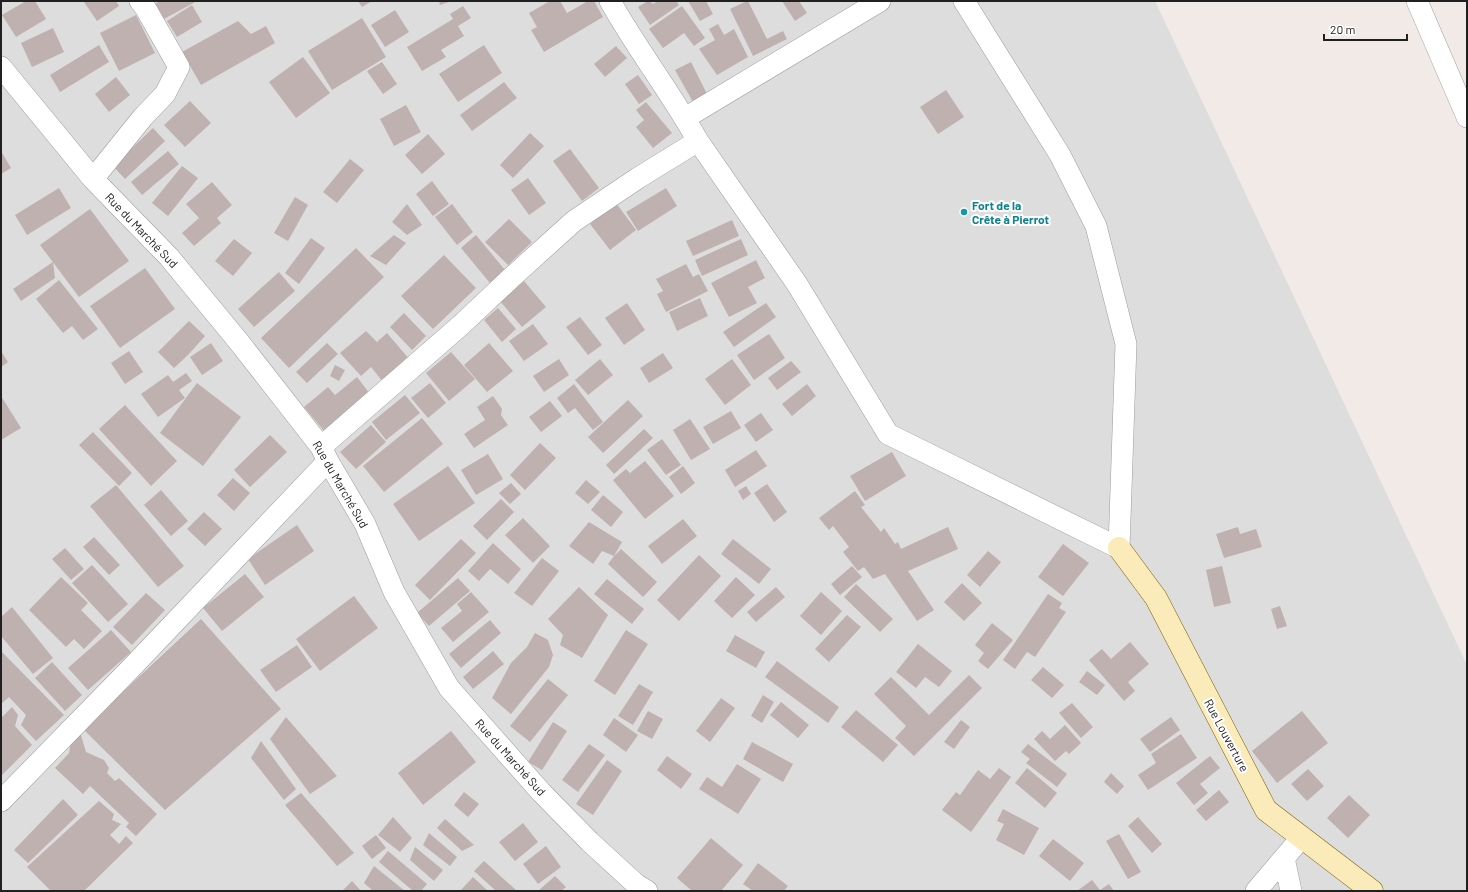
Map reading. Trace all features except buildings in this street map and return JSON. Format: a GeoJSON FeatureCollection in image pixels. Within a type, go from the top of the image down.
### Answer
{"type":"FeatureCollection","features":[{"type":"Feature","properties":{"kind":"main road","name":"Rue Louverture"},"geometry":{"type":"LineString","coordinates":[[1119,548],[1156,598],[1266,810],[1372,891]]}},
{"type":"Feature","properties":{"kind":"street"},"geometry":{"type":"LineString","coordinates":[[93,179],[143,117],[165,94],[179,67],[140,1]]}},
{"type":"Feature","properties":{"kind":"street"},"geometry":{"type":"LineString","coordinates":[[610,1],[624,26],[698,140],[797,284],[888,434],[1119,548],[1126,344],[1096,226],[1060,155],[964,1]]}},
{"type":"Feature","properties":{"kind":"street"},"geometry":{"type":"LineString","coordinates":[[685,118],[880,1]]}},
{"type":"Feature","properties":{"kind":"street"},"geometry":{"type":"LineString","coordinates":[[1417,1],[1467,117]]}},
{"type":"Feature","properties":{"kind":"street","name":"Rue du Marché Sud"},"geometry":{"type":"LineString","coordinates":[[1,67],[93,179],[169,257],[240,342],[325,454],[365,524],[394,592],[449,688],[540,792],[590,842],[647,891]]}},
{"type":"Feature","properties":{"kind":"street"},"geometry":{"type":"LineString","coordinates":[[1,801],[140,660],[325,454],[461,325],[574,221],[698,140]]}},
{"type":"Feature","properties":{"kind":"street"},"geometry":{"type":"LineString","coordinates":[[1256,891],[1302,837]]}},
{"type":"Feature","properties":{"kind":"street"},"geometry":{"type":"LineString","coordinates":[[1284,858],[1291,891]]}},
{"type":"Feature","properties":{"kind":"shaded area"},"geometry":{"type":"Polygon","coordinates":[[[1,1],[1155,1],[1467,665],[1467,891],[1,891],[1,1]]]}},
{"type":"Feature","properties":{"kind":"place","name":"Fort de la Crête à Pierrot"},"geometry":{"type":"Point","coordinates":[964,212]}}]}
